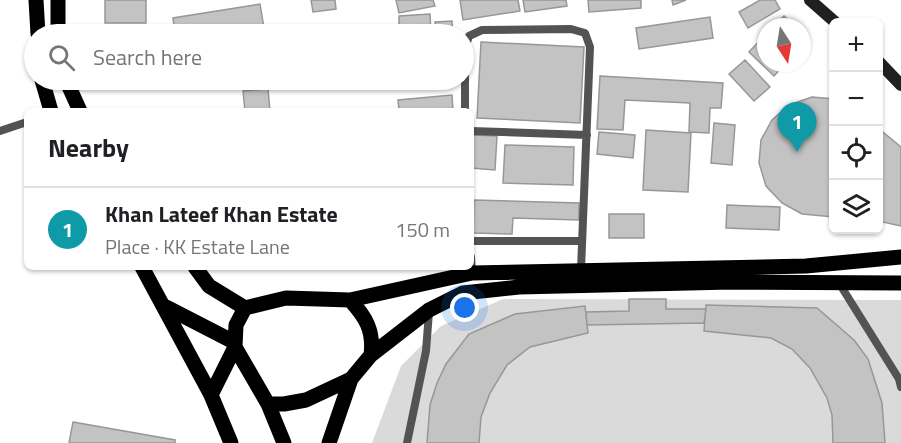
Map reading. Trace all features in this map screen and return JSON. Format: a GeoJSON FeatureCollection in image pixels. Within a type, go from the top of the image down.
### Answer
{"type":"FeatureCollection","features":[{"type":"Feature","properties":{"kind":"main road"},"geometry":{"type":"LineString","coordinates":[[36,0],[37,24]]}},
{"type":"Feature","properties":{"kind":"main road"},"geometry":{"type":"LineString","coordinates":[[58,0],[58,24]]}},
{"type":"Feature","properties":{"kind":"main road"},"geometry":{"type":"LineString","coordinates":[[810,0],[830,18]]}},
{"type":"Feature","properties":{"kind":"main road"},"geometry":{"type":"LineString","coordinates":[[883,65],[901,83]]}},
{"type":"Feature","properties":{"kind":"main road"},"geometry":{"type":"LineString","coordinates":[[45,90],[50,108]]}},
{"type":"Feature","properties":{"kind":"main road"},"geometry":{"type":"LineString","coordinates":[[71,90],[79,108]]}},
{"type":"Feature","properties":{"kind":"main road"},"geometry":{"type":"LineString","coordinates":[[197,270],[209,286],[245,308],[286,298],[350,300],[472,273],[806,266],[901,258]]}},
{"type":"Feature","properties":{"kind":"main road"},"geometry":{"type":"LineString","coordinates":[[144,270],[166,307],[211,395],[231,443]]}},
{"type":"Feature","properties":{"kind":"main road"},"geometry":{"type":"LineString","coordinates":[[329,443],[351,379],[371,355],[429,310],[463,293],[519,287],[901,283]]}},
{"type":"Feature","properties":{"kind":"main road"},"geometry":{"type":"LineString","coordinates":[[350,300],[368,323],[373,342],[371,355]]}},
{"type":"Feature","properties":{"kind":"main road"},"geometry":{"type":"LineString","coordinates":[[166,307],[235,344],[268,404],[284,443]]}},
{"type":"Feature","properties":{"kind":"main road"},"geometry":{"type":"LineString","coordinates":[[211,395],[235,344],[236,325],[245,308]]}},
{"type":"Feature","properties":{"kind":"main road"},"geometry":{"type":"LineString","coordinates":[[268,404],[306,400],[351,379]]}},
{"type":"Feature","properties":{"kind":"lane"},"geometry":{"type":"LineString","coordinates":[[474,34],[482,30],[571,29],[585,33],[590,46],[581,269]]}},
{"type":"Feature","properties":{"kind":"lane"},"geometry":{"type":"LineString","coordinates":[[465,90],[465,108]]}},
{"type":"Feature","properties":{"kind":"lane"},"geometry":{"type":"LineString","coordinates":[[0,131],[24,123]]}},
{"type":"Feature","properties":{"kind":"lane"},"geometry":{"type":"LineString","coordinates":[[474,131],[587,135]]}},
{"type":"Feature","properties":{"kind":"lane"},"geometry":{"type":"LineString","coordinates":[[474,241],[582,241]]}},
{"type":"Feature","properties":{"kind":"lane"},"geometry":{"type":"LineString","coordinates":[[838,282],[899,379],[901,387]]}},
{"type":"Feature","properties":{"kind":"lane"},"geometry":{"type":"LineString","coordinates":[[407,443],[426,351],[429,310]]}},
{"type":"Feature","properties":{"kind":"shaded area"},"geometry":{"type":"Polygon","coordinates":[[[503,299],[901,300],[901,443],[372,443],[401,366],[441,326],[503,299]]]}},
{"type":"Feature","properties":{"kind":"building"},"geometry":{"type":"Polygon","coordinates":[[[105,0],[146,0],[146,23],[105,23],[105,0]]]}},
{"type":"Feature","properties":{"kind":"building"},"geometry":{"type":"Polygon","coordinates":[[[311,0],[335,0],[336,9],[313,12],[311,0]]]}},
{"type":"Feature","properties":{"kind":"building"},"geometry":{"type":"Polygon","coordinates":[[[396,0],[433,0],[435,6],[399,13],[396,0]]]}},
{"type":"Feature","properties":{"kind":"building"},"geometry":{"type":"Polygon","coordinates":[[[460,0],[518,0],[520,11],[463,20],[460,0]]]}},
{"type":"Feature","properties":{"kind":"building"},"geometry":{"type":"Polygon","coordinates":[[[523,0],[566,0],[567,6],[525,12],[523,0]]]}},
{"type":"Feature","properties":{"kind":"building"},"geometry":{"type":"Polygon","coordinates":[[[588,0],[641,0],[641,8],[589,12],[588,0]]]}},
{"type":"Feature","properties":{"kind":"building"},"geometry":{"type":"Polygon","coordinates":[[[672,0],[686,0],[673,5],[672,0]]]}},
{"type":"Feature","properties":{"kind":"building"},"geometry":{"type":"Polygon","coordinates":[[[760,0],[775,0],[780,9],[765,18],[757,18],[757,23],[748,28],[739,12],[760,0]]]}},
{"type":"Feature","properties":{"kind":"building"},"geometry":{"type":"Polygon","coordinates":[[[260,4],[263,24],[174,24],[173,18],[260,4]]]}},
{"type":"Feature","properties":{"kind":"building"},"geometry":{"type":"Polygon","coordinates":[[[430,14],[431,24],[399,24],[399,16],[430,14]]]}},
{"type":"Feature","properties":{"kind":"building"},"geometry":{"type":"Polygon","coordinates":[[[710,17],[713,38],[639,49],[636,28],[710,17]]]}},
{"type":"Feature","properties":{"kind":"building"},"geometry":{"type":"Polygon","coordinates":[[[452,21],[452,24],[435,24],[435,22],[452,21]]]}},
{"type":"Feature","properties":{"kind":"building"},"geometry":{"type":"Polygon","coordinates":[[[481,42],[584,47],[580,123],[477,118],[481,42]]]}},
{"type":"Feature","properties":{"kind":"building"},"geometry":{"type":"Polygon","coordinates":[[[757,44],[757,60],[749,52],[757,44]]]}},
{"type":"Feature","properties":{"kind":"building"},"geometry":{"type":"Polygon","coordinates":[[[745,60],[770,87],[754,101],[729,74],[745,60]]]}},
{"type":"Feature","properties":{"kind":"building"},"geometry":{"type":"Polygon","coordinates":[[[600,76],[723,83],[721,108],[710,108],[709,133],[689,132],[690,103],[625,100],[623,130],[597,129],[600,76]]]}},
{"type":"Feature","properties":{"kind":"building"},"geometry":{"type":"Polygon","coordinates":[[[268,90],[270,108],[245,108],[243,91],[268,90]]]}},
{"type":"Feature","properties":{"kind":"building"},"geometry":{"type":"Polygon","coordinates":[[[452,95],[453,108],[399,108],[398,100],[452,95]]]}},
{"type":"Feature","properties":{"kind":"building"},"geometry":{"type":"Polygon","coordinates":[[[812,97],[829,99],[829,217],[802,214],[782,203],[766,186],[759,163],[761,140],[772,120],[789,105],[812,97]]]}},
{"type":"Feature","properties":{"kind":"building"},"geometry":{"type":"Polygon","coordinates":[[[714,123],[735,125],[732,165],[711,163],[714,123]]]}},
{"type":"Feature","properties":{"kind":"building"},"geometry":{"type":"Polygon","coordinates":[[[646,130],[691,133],[688,192],[643,190],[646,130]]]}},
{"type":"Feature","properties":{"kind":"building"},"geometry":{"type":"Polygon","coordinates":[[[599,132],[635,135],[633,158],[597,154],[599,132]]]}},
{"type":"Feature","properties":{"kind":"building"},"geometry":{"type":"Polygon","coordinates":[[[883,132],[901,147],[901,226],[883,222],[883,132]]]}},
{"type":"Feature","properties":{"kind":"building"},"geometry":{"type":"Polygon","coordinates":[[[474,135],[497,136],[495,170],[474,168],[474,135]]]}},
{"type":"Feature","properties":{"kind":"building"},"geometry":{"type":"Polygon","coordinates":[[[505,145],[574,147],[573,185],[503,183],[505,145]]]}},
{"type":"Feature","properties":{"kind":"building"},"geometry":{"type":"Polygon","coordinates":[[[474,200],[579,203],[579,220],[513,218],[512,234],[474,233],[474,200]]]}},
{"type":"Feature","properties":{"kind":"building"},"geometry":{"type":"Polygon","coordinates":[[[727,205],[780,207],[779,230],[726,228],[727,205]]]}},
{"type":"Feature","properties":{"kind":"building"},"geometry":{"type":"Polygon","coordinates":[[[609,214],[644,214],[644,238],[609,238],[609,214]]]}},
{"type":"Feature","properties":{"kind":"building"},"geometry":{"type":"Polygon","coordinates":[[[629,299],[666,299],[666,309],[706,309],[704,323],[587,325],[586,312],[629,311],[629,299]]]}},
{"type":"Feature","properties":{"kind":"building"},"geometry":{"type":"Polygon","coordinates":[[[706,305],[817,308],[854,340],[868,359],[882,403],[885,443],[833,443],[832,415],[827,398],[810,368],[792,349],[771,338],[704,331],[706,305]]]}},
{"type":"Feature","properties":{"kind":"building"},"geometry":{"type":"Polygon","coordinates":[[[585,306],[588,333],[530,347],[507,365],[490,393],[481,417],[479,443],[427,443],[430,405],[437,383],[446,364],[469,334],[515,314],[585,306]]]}},
{"type":"Feature","properties":{"kind":"building"},"geometry":{"type":"Polygon","coordinates":[[[73,422],[175,440],[175,443],[69,443],[73,422]]]}},
{"type":"Feature","properties":{"kind":"place","name":"Khan Lateef Khan Estate"},"geometry":{"type":"Point","coordinates":[797,152]}}]}
